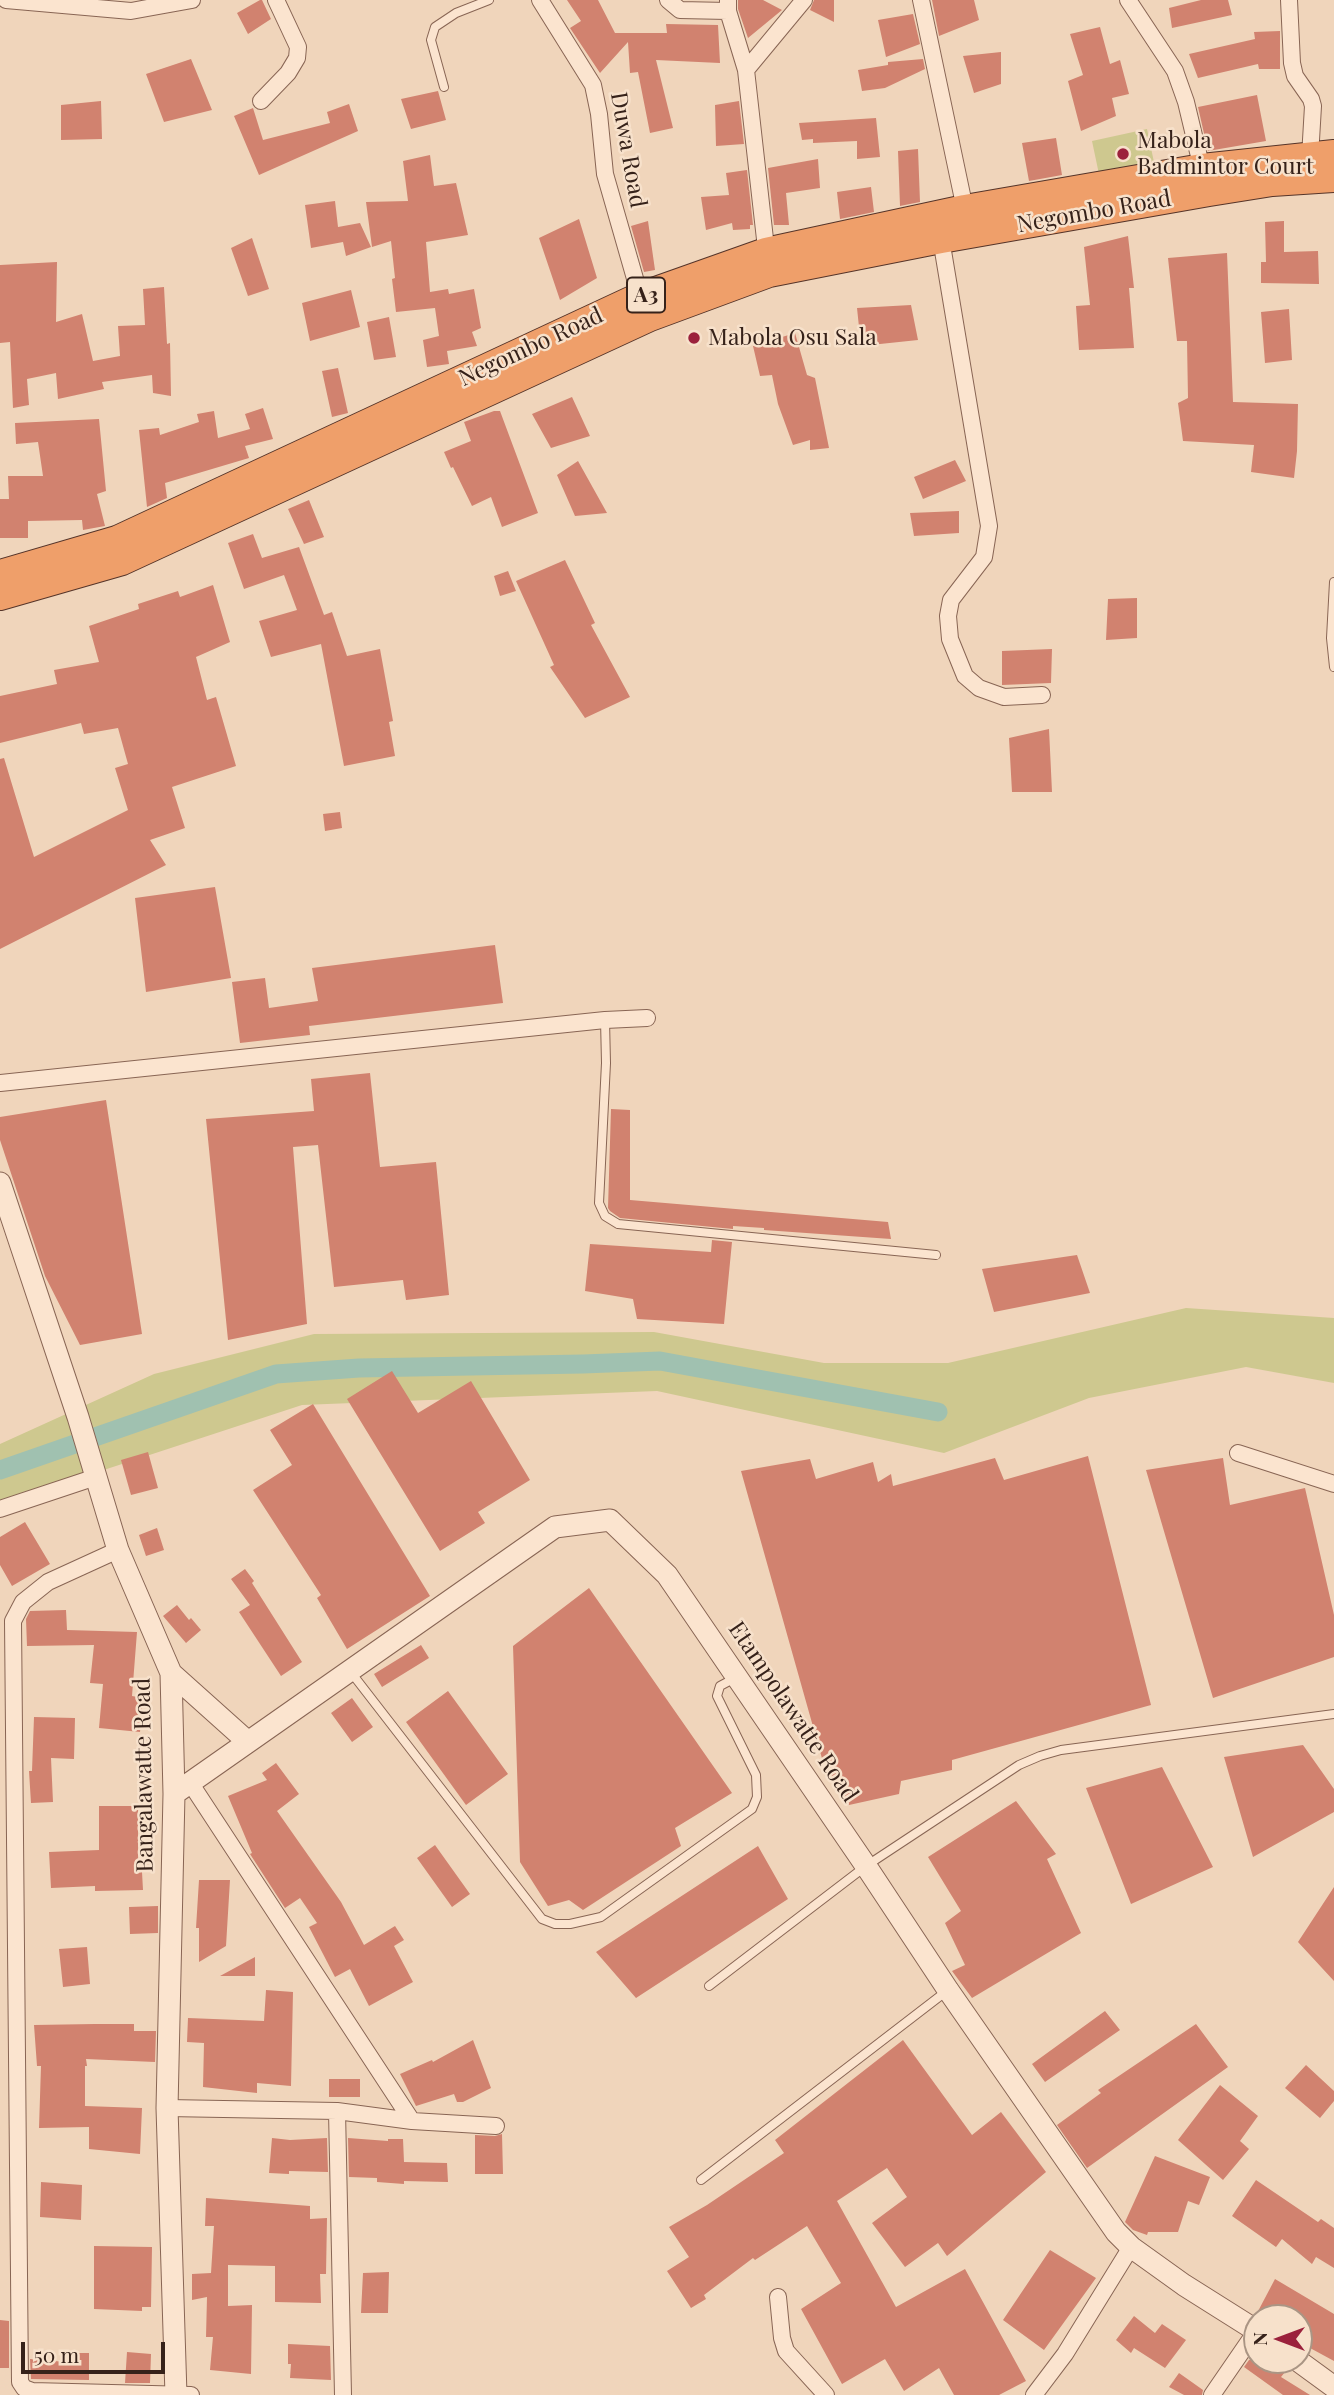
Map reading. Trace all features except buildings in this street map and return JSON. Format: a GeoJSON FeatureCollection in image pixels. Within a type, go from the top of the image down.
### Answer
{"type":"FeatureCollection","features":[{"type":"Feature","properties":{"kind":"highway","name":"Negombo Road"},"geometry":{"type":"LineString","coordinates":[[768,263],[941,239],[1322,155]]}},
{"type":"Feature","properties":{"kind":"highway","name":"Negombo Road"},"geometry":{"type":"LineString","coordinates":[[0,574],[117,540],[644,307],[768,263],[965,209],[1205,180],[1272,182],[1334,178]]}},
{"type":"Feature","properties":{"kind":"highway","name":"Negombo Road"},"geometry":{"type":"LineString","coordinates":[[0,596],[122,561],[644,307]]}},
{"type":"Feature","properties":{"kind":"street"},"geometry":{"type":"LineString","coordinates":[[6,0],[131,5],[192,0]]}},
{"type":"Feature","properties":{"kind":"street"},"geometry":{"type":"LineString","coordinates":[[261,101],[288,73],[297,58],[298,47],[276,0]]}},
{"type":"Feature","properties":{"kind":"street","name":"Duwa Road"},"geometry":{"type":"LineString","coordinates":[[540,0],[593,85],[605,174],[644,307]]}},
{"type":"Feature","properties":{"kind":"street"},"geometry":{"type":"LineString","coordinates":[[668,0],[680,10],[728,6],[746,71],[768,263]]}},
{"type":"Feature","properties":{"kind":"street"},"geometry":{"type":"LineString","coordinates":[[746,71],[804,0]]}},
{"type":"Feature","properties":{"kind":"street"},"geometry":{"type":"LineString","coordinates":[[921,0],[965,209]]}},
{"type":"Feature","properties":{"kind":"street"},"geometry":{"type":"LineString","coordinates":[[1128,0],[1175,71],[1205,180]]}},
{"type":"Feature","properties":{"kind":"street"},"geometry":{"type":"LineString","coordinates":[[1289,0],[1292,63],[1295,76],[1311,99],[1322,155]]}},
{"type":"Feature","properties":{"kind":"street"},"geometry":{"type":"LineString","coordinates":[[941,239],[989,526],[984,557],[951,600],[948,616],[950,639],[965,676],[979,688],[1004,697],[1042,695]]}},
{"type":"Feature","properties":{"kind":"street"},"geometry":{"type":"LineString","coordinates":[[0,1083],[605,1020],[647,1018]]}},
{"type":"Feature","properties":{"kind":"street","name":"Bangalawatte Road"},"geometry":{"type":"LineString","coordinates":[[0,1183],[78,1417],[118,1550],[171,1673],[182,1789],[167,2108],[176,2395]]}},
{"type":"Feature","properties":{"kind":"street"},"geometry":{"type":"LineString","coordinates":[[1238,1452],[1334,1484]]}},
{"type":"Feature","properties":{"kind":"street"},"geometry":{"type":"LineString","coordinates":[[0,1509],[96,1478]]}},
{"type":"Feature","properties":{"kind":"street","name":"Etampolawatte Road"},"geometry":{"type":"LineString","coordinates":[[182,1789],[555,1527],[610,1520],[667,1574],[948,1990],[1116,2232],[1131,2247],[1243,2323]]}},
{"type":"Feature","properties":{"kind":"street"},"geometry":{"type":"LineString","coordinates":[[118,1550],[48,1583],[23,1602],[13,1621],[20,2382],[24,2388],[32,2391],[191,2395]]}},
{"type":"Feature","properties":{"kind":"street"},"geometry":{"type":"LineString","coordinates":[[171,1673],[248,1742]]}},
{"type":"Feature","properties":{"kind":"street"},"geometry":{"type":"LineString","coordinates":[[182,1789],[412,2121]]}},
{"type":"Feature","properties":{"kind":"street"},"geometry":{"type":"LineString","coordinates":[[167,2108],[337,2110],[412,2121],[496,2126]]}},
{"type":"Feature","properties":{"kind":"street"},"geometry":{"type":"LineString","coordinates":[[337,2110],[343,2395]]}},
{"type":"Feature","properties":{"kind":"street"},"geometry":{"type":"LineString","coordinates":[[1034,2395],[1065,2354],[1131,2247]]}},
{"type":"Feature","properties":{"kind":"street"},"geometry":{"type":"LineString","coordinates":[[778,2297],[786,2351],[826,2395]]}},
{"type":"Feature","properties":{"kind":"street"},"geometry":{"type":"LineString","coordinates":[[1212,2395],[1243,2350]]}},
{"type":"Feature","properties":{"kind":"street"},"geometry":{"type":"LineString","coordinates":[[1313,2372],[1334,2387]]}},
{"type":"Feature","properties":{"kind":"lane"},"geometry":{"type":"LineString","coordinates":[[444,87],[431,40],[435,27],[456,13],[489,0]]}},
{"type":"Feature","properties":{"kind":"lane"},"geometry":{"type":"LineString","coordinates":[[1334,582],[1331,638],[1334,667]]}},
{"type":"Feature","properties":{"kind":"lane"},"geometry":{"type":"LineString","coordinates":[[605,1020],[606,1063],[599,1203],[605,1216],[618,1224],[936,1255]]}},
{"type":"Feature","properties":{"kind":"lane"},"geometry":{"type":"LineString","coordinates":[[350,1671],[542,1919],[555,1924],[570,1924],[601,1917],[752,1809],[757,1797],[756,1775],[717,1696],[720,1686],[737,1677]]}},
{"type":"Feature","properties":{"kind":"lane"},"geometry":{"type":"LineString","coordinates":[[709,1986],[866,1866],[1019,1765],[1060,1751],[1334,1713]]}},
{"type":"Feature","properties":{"kind":"lane"},"geometry":{"type":"LineString","coordinates":[[701,2180],[948,1990]]}},
{"type":"Feature","properties":{"kind":"shaded area","name":"Mabola Badmintor Court"},"geometry":{"type":"Polygon","coordinates":[[[1147,129],[1155,167],[1100,179],[1092,141],[1147,129]]]}},
{"type":"Feature","properties":{"kind":"shaded area"},"geometry":{"type":"Polygon","coordinates":[[[1186,1308],[1334,1318],[1334,1383],[1246,1367],[1089,1398],[944,1453],[657,1391],[302,1405],[0,1504],[0,1444],[154,1374],[314,1334],[654,1332],[824,1363],[948,1363],[1186,1308]]]}},
{"type":"Feature","properties":{"kind":"waterway"},"geometry":{"type":"LineString","coordinates":[[0,1470],[276,1374],[359,1368],[660,1361],[938,1412],[932,1411]]}},
{"type":"Feature","properties":{"kind":"place","name":"Mabola Badmintor Court"},"geometry":{"type":"Point","coordinates":[1123,154]}},
{"type":"Feature","properties":{"kind":"place","name":"Mabola Osu Sala"},"geometry":{"type":"Point","coordinates":[694,338]}}]}
